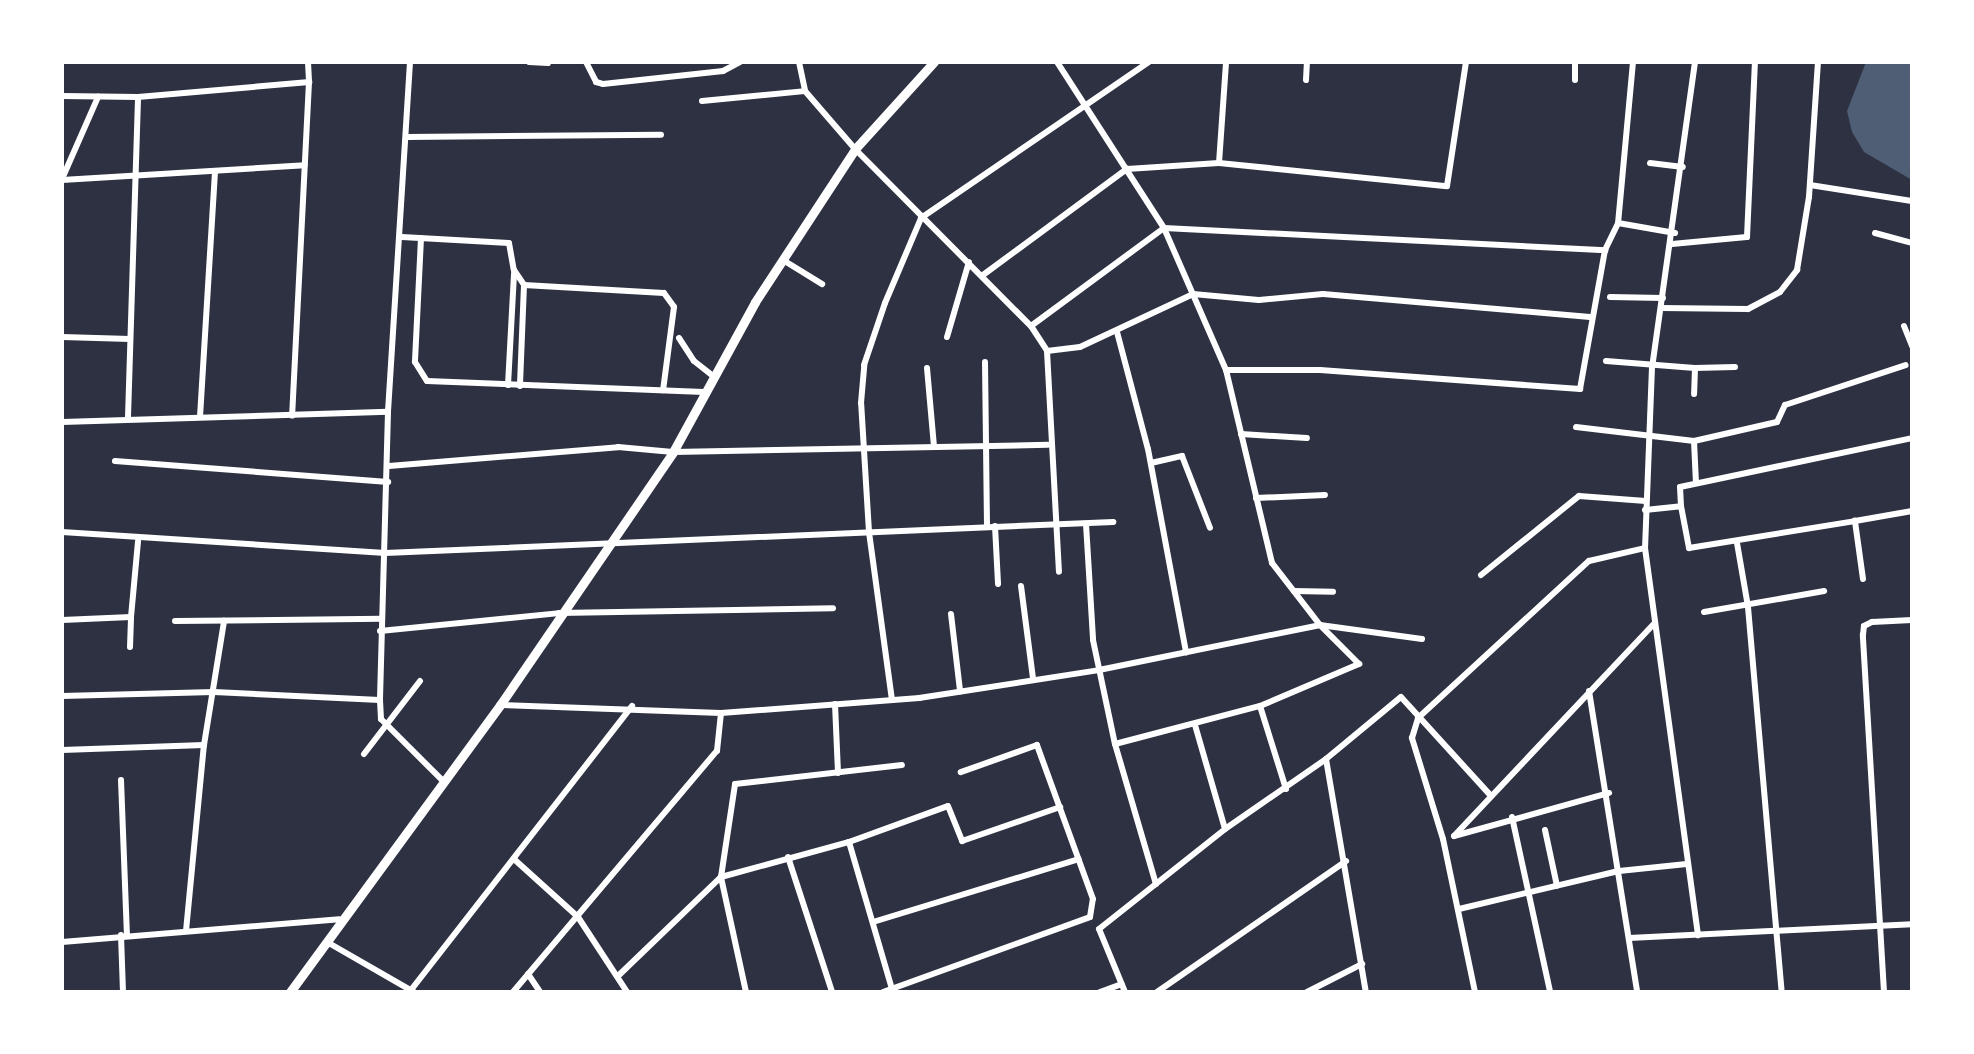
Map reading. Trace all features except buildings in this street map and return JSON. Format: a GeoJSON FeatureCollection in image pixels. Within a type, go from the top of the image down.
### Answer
{"type":"FeatureCollection","features":[{"type":"Feature","properties":{"kind":"main road"},"geometry":{"type":"LineString","coordinates":[[290,992],[339,919],[500,705],[559,613],[613,541],[673,452],[713,376],[855,149],[934,62]]}},
{"type":"Feature","properties":{"kind":"street"},"geometry":{"type":"LineString","coordinates":[[292,416],[308,62]]}},
{"type":"Feature","properties":{"kind":"street"},"geometry":{"type":"LineString","coordinates":[[410,62],[402,237],[388,412],[389,466],[380,631],[380,700],[381,719],[443,781]]}},
{"type":"Feature","properties":{"kind":"street"},"geometry":{"type":"LineString","coordinates":[[529,62],[548,63]]}},
{"type":"Feature","properties":{"kind":"street"},"geometry":{"type":"LineString","coordinates":[[586,62],[596,82],[611,84],[723,71],[740,62]]}},
{"type":"Feature","properties":{"kind":"street"},"geometry":{"type":"LineString","coordinates":[[799,62],[805,91],[921,218],[983,275],[1031,326],[1047,351],[1048,445],[1059,572]]}},
{"type":"Feature","properties":{"kind":"street"},"geometry":{"type":"LineString","coordinates":[[1057,62],[1164,228],[1226,370],[1272,563],[1320,625],[1359,664],[1260,706],[1115,744]]}},
{"type":"Feature","properties":{"kind":"street"},"geometry":{"type":"LineString","coordinates":[[892,700],[869,532],[863,448],[864,365],[921,218],[1149,62]]}},
{"type":"Feature","properties":{"kind":"street"},"geometry":{"type":"LineString","coordinates":[[1219,163],[1226,62]]}},
{"type":"Feature","properties":{"kind":"street"},"geometry":{"type":"LineString","coordinates":[[1306,80],[1307,62]]}},
{"type":"Feature","properties":{"kind":"street"},"geometry":{"type":"LineString","coordinates":[[983,275],[1127,169],[1219,163],[1447,186],[1466,62]]}},
{"type":"Feature","properties":{"kind":"street"},"geometry":{"type":"LineString","coordinates":[[1575,62],[1575,80]]}},
{"type":"Feature","properties":{"kind":"street"},"geometry":{"type":"LineString","coordinates":[[1226,370],[1320,370],[1580,389],[1590,317],[1605,250],[1618,223],[1633,62]]}},
{"type":"Feature","properties":{"kind":"street"},"geometry":{"type":"LineString","coordinates":[[1695,62],[1675,233],[1652,367],[1645,548],[1698,935]]}},
{"type":"Feature","properties":{"kind":"street"},"geometry":{"type":"LineString","coordinates":[[1672,244],[1747,237],[1755,62]]}},
{"type":"Feature","properties":{"kind":"street"},"geometry":{"type":"LineString","coordinates":[[1661,308],[1748,309],[1780,292],[1797,270],[1810,185],[1818,62]]}},
{"type":"Feature","properties":{"kind":"street"},"geometry":{"type":"LineString","coordinates":[[62,96],[138,97],[309,82]]}},
{"type":"Feature","properties":{"kind":"street"},"geometry":{"type":"LineString","coordinates":[[702,101],[805,91]]}},
{"type":"Feature","properties":{"kind":"street"},"geometry":{"type":"LineString","coordinates":[[98,97],[62,179],[305,165]]}},
{"type":"Feature","properties":{"kind":"street"},"geometry":{"type":"LineString","coordinates":[[128,417],[138,97]]}},
{"type":"Feature","properties":{"kind":"street"},"geometry":{"type":"LineString","coordinates":[[407,137],[661,135]]}},
{"type":"Feature","properties":{"kind":"street"},"geometry":{"type":"LineString","coordinates":[[1650,163],[1683,167]]}},
{"type":"Feature","properties":{"kind":"street"},"geometry":{"type":"LineString","coordinates":[[200,417],[215,171]]}},
{"type":"Feature","properties":{"kind":"street"},"geometry":{"type":"LineString","coordinates":[[1810,185],[1912,201]]}},
{"type":"Feature","properties":{"kind":"street"},"geometry":{"type":"LineString","coordinates":[[1618,223],[1675,233]]}},
{"type":"Feature","properties":{"kind":"street"},"geometry":{"type":"LineString","coordinates":[[1031,326],[1164,228],[1605,250]]}},
{"type":"Feature","properties":{"kind":"street"},"geometry":{"type":"LineString","coordinates":[[1875,233],[1912,243]]}},
{"type":"Feature","properties":{"kind":"street"},"geometry":{"type":"LineString","coordinates":[[402,237],[509,243],[514,270],[508,385]]}},
{"type":"Feature","properties":{"kind":"street"},"geometry":{"type":"LineString","coordinates":[[421,238],[415,362],[419,373],[427,381],[704,392]]}},
{"type":"Feature","properties":{"kind":"street"},"geometry":{"type":"LineString","coordinates":[[783,260],[822,284]]}},
{"type":"Feature","properties":{"kind":"street"},"geometry":{"type":"LineString","coordinates":[[947,337],[969,262]]}},
{"type":"Feature","properties":{"kind":"street"},"geometry":{"type":"LineString","coordinates":[[514,270],[524,285],[520,386]]}},
{"type":"Feature","properties":{"kind":"street"},"geometry":{"type":"LineString","coordinates":[[524,285],[664,293],[674,307],[663,390]]}},
{"type":"Feature","properties":{"kind":"street"},"geometry":{"type":"LineString","coordinates":[[1047,351],[1080,347],[1193,294],[1259,300],[1323,294],[1590,317]]}},
{"type":"Feature","properties":{"kind":"street"},"geometry":{"type":"LineString","coordinates":[[1610,297],[1663,298]]}},
{"type":"Feature","properties":{"kind":"street"},"geometry":{"type":"LineString","coordinates":[[1904,326],[1912,346]]}},
{"type":"Feature","properties":{"kind":"street"},"geometry":{"type":"LineString","coordinates":[[1117,332],[1151,463],[1186,652]]}},
{"type":"Feature","properties":{"kind":"street"},"geometry":{"type":"LineString","coordinates":[[62,337],[130,339]]}},
{"type":"Feature","properties":{"kind":"street"},"geometry":{"type":"LineString","coordinates":[[679,338],[694,361],[713,376]]}},
{"type":"Feature","properties":{"kind":"street"},"geometry":{"type":"LineString","coordinates":[[1606,361],[1652,367],[1735,367]]}},
{"type":"Feature","properties":{"kind":"street"},"geometry":{"type":"LineString","coordinates":[[985,362],[984,446],[998,584]]}},
{"type":"Feature","properties":{"kind":"street"},"geometry":{"type":"LineString","coordinates":[[1576,427],[1694,441],[1777,422],[1785,405],[1906,365]]}},
{"type":"Feature","properties":{"kind":"street"},"geometry":{"type":"LineString","coordinates":[[927,368],[934,447]]}},
{"type":"Feature","properties":{"kind":"street"},"geometry":{"type":"LineString","coordinates":[[1694,394],[1695,368]]}},
{"type":"Feature","properties":{"kind":"street"},"geometry":{"type":"LineString","coordinates":[[62,422],[128,417],[388,412]]}},
{"type":"Feature","properties":{"kind":"street"},"geometry":{"type":"LineString","coordinates":[[1241,434],[1307,438]]}},
{"type":"Feature","properties":{"kind":"street"},"geometry":{"type":"LineString","coordinates":[[1912,438],[1680,487],[1689,548],[1737,543],[1912,511]]}},
{"type":"Feature","properties":{"kind":"street"},"geometry":{"type":"LineString","coordinates":[[1694,441],[1696,483]]}},
{"type":"Feature","properties":{"kind":"street"},"geometry":{"type":"LineString","coordinates":[[389,466],[618,447],[673,452],[1048,445]]}},
{"type":"Feature","properties":{"kind":"street"},"geometry":{"type":"LineString","coordinates":[[1151,463],[1182,456],[1210,528]]}},
{"type":"Feature","properties":{"kind":"street"},"geometry":{"type":"LineString","coordinates":[[115,461],[388,482]]}},
{"type":"Feature","properties":{"kind":"street"},"geometry":{"type":"LineString","coordinates":[[1256,498],[1325,495]]}},
{"type":"Feature","properties":{"kind":"street"},"geometry":{"type":"LineString","coordinates":[[1481,575],[1579,496],[1646,501]]}},
{"type":"Feature","properties":{"kind":"street"},"geometry":{"type":"LineString","coordinates":[[1645,510],[1681,506]]}},
{"type":"Feature","properties":{"kind":"street"},"geometry":{"type":"LineString","coordinates":[[1855,521],[1863,579]]}},
{"type":"Feature","properties":{"kind":"street"},"geometry":{"type":"LineString","coordinates":[[62,532],[138,541],[385,553],[1113,522]]}},
{"type":"Feature","properties":{"kind":"street"},"geometry":{"type":"LineString","coordinates":[[1086,524],[1099,670],[1115,744],[1156,884]]}},
{"type":"Feature","properties":{"kind":"street"},"geometry":{"type":"LineString","coordinates":[[130,647],[138,541]]}},
{"type":"Feature","properties":{"kind":"street"},"geometry":{"type":"LineString","coordinates":[[1737,543],[1748,607],[1782,992]]}},
{"type":"Feature","properties":{"kind":"street"},"geometry":{"type":"LineString","coordinates":[[1475,992],[1443,839],[1412,738],[1418,718],[1589,561],[1645,548]]}},
{"type":"Feature","properties":{"kind":"street"},"geometry":{"type":"LineString","coordinates":[[1021,586],[1033,679]]}},
{"type":"Feature","properties":{"kind":"street"},"geometry":{"type":"LineString","coordinates":[[1294,591],[1333,592]]}},
{"type":"Feature","properties":{"kind":"street"},"geometry":{"type":"LineString","coordinates":[[1704,612],[1748,607],[1824,591]]}},
{"type":"Feature","properties":{"kind":"street"},"geometry":{"type":"LineString","coordinates":[[380,631],[559,613],[833,608]]}},
{"type":"Feature","properties":{"kind":"street"},"geometry":{"type":"LineString","coordinates":[[951,614],[960,691]]}},
{"type":"Feature","properties":{"kind":"street"},"geometry":{"type":"LineString","coordinates":[[62,620],[131,617]]}},
{"type":"Feature","properties":{"kind":"street"},"geometry":{"type":"LineString","coordinates":[[175,621],[382,619]]}},
{"type":"Feature","properties":{"kind":"street"},"geometry":{"type":"LineString","coordinates":[[1884,992],[1863,635],[1864,626],[1872,622],[1912,620]]}},
{"type":"Feature","properties":{"kind":"street"},"geometry":{"type":"LineString","coordinates":[[186,931],[204,745],[224,621]]}},
{"type":"Feature","properties":{"kind":"street"},"geometry":{"type":"LineString","coordinates":[[1454,836],[1655,623]]}},
{"type":"Feature","properties":{"kind":"street"},"geometry":{"type":"LineString","coordinates":[[500,705],[632,706],[721,713],[892,700],[960,691],[1099,670],[1320,625],[1422,639]]}},
{"type":"Feature","properties":{"kind":"street"},"geometry":{"type":"LineString","coordinates":[[364,754],[420,681]]}},
{"type":"Feature","properties":{"kind":"street"},"geometry":{"type":"LineString","coordinates":[[1589,691],[1609,793],[1637,992]]}},
{"type":"Feature","properties":{"kind":"street"},"geometry":{"type":"LineString","coordinates":[[62,696],[214,692],[380,700]]}},
{"type":"Feature","properties":{"kind":"street"},"geometry":{"type":"LineString","coordinates":[[1125,992],[1099,929],[1225,829],[1326,759],[1401,697],[1491,796]]}},
{"type":"Feature","properties":{"kind":"street"},"geometry":{"type":"LineString","coordinates":[[835,704],[838,773]]}},
{"type":"Feature","properties":{"kind":"street"},"geometry":{"type":"LineString","coordinates":[[324,940],[413,991],[632,706]]}},
{"type":"Feature","properties":{"kind":"street"},"geometry":{"type":"LineString","coordinates":[[1260,706],[1286,789]]}},
{"type":"Feature","properties":{"kind":"street"},"geometry":{"type":"LineString","coordinates":[[513,992],[717,751],[721,713]]}},
{"type":"Feature","properties":{"kind":"street"},"geometry":{"type":"LineString","coordinates":[[1195,725],[1225,829]]}},
{"type":"Feature","properties":{"kind":"street"},"geometry":{"type":"LineString","coordinates":[[62,750],[204,745]]}},
{"type":"Feature","properties":{"kind":"street"},"geometry":{"type":"LineString","coordinates":[[883,992],[1090,917],[1093,899],[1037,745],[961,772]]}},
{"type":"Feature","properties":{"kind":"street"},"geometry":{"type":"LineString","coordinates":[[1326,759],[1346,861],[1366,992]]}},
{"type":"Feature","properties":{"kind":"street"},"geometry":{"type":"LineString","coordinates":[[746,992],[721,877],[735,784],[902,765]]}},
{"type":"Feature","properties":{"kind":"street"},"geometry":{"type":"LineString","coordinates":[[121,780],[123,992]]}},
{"type":"Feature","properties":{"kind":"street"},"geometry":{"type":"LineString","coordinates":[[1443,839],[1512,817],[1609,793]]}},
{"type":"Feature","properties":{"kind":"street"},"geometry":{"type":"LineString","coordinates":[[618,976],[721,877],[849,842],[948,806],[962,841],[1060,807]]}},
{"type":"Feature","properties":{"kind":"street"},"geometry":{"type":"LineString","coordinates":[[1512,817],[1550,992]]}},
{"type":"Feature","properties":{"kind":"street"},"geometry":{"type":"LineString","coordinates":[[1545,830],[1557,886]]}},
{"type":"Feature","properties":{"kind":"street"},"geometry":{"type":"LineString","coordinates":[[849,842],[892,991]]}},
{"type":"Feature","properties":{"kind":"street"},"geometry":{"type":"LineString","coordinates":[[788,857],[832,992]]}},
{"type":"Feature","properties":{"kind":"street"},"geometry":{"type":"LineString","coordinates":[[873,922],[1079,859]]}},
{"type":"Feature","properties":{"kind":"street"},"geometry":{"type":"LineString","coordinates":[[515,860],[578,917],[627,992]]}},
{"type":"Feature","properties":{"kind":"street"},"geometry":{"type":"LineString","coordinates":[[1157,992],[1346,861]]}},
{"type":"Feature","properties":{"kind":"street"},"geometry":{"type":"LineString","coordinates":[[1459,909],[1619,871],[1687,864]]}},
{"type":"Feature","properties":{"kind":"street"},"geometry":{"type":"LineString","coordinates":[[62,942],[339,919]]}},
{"type":"Feature","properties":{"kind":"street"},"geometry":{"type":"LineString","coordinates":[[1629,938],[1912,924]]}},
{"type":"Feature","properties":{"kind":"street"},"geometry":{"type":"LineString","coordinates":[[1307,992],[1362,964]]}},
{"type":"Feature","properties":{"kind":"street"},"geometry":{"type":"LineString","coordinates":[[528,974],[540,992]]}},
{"type":"Feature","properties":{"kind":"street"},"geometry":{"type":"LineString","coordinates":[[1100,992],[1122,984]]}},
{"type":"Feature","properties":{"kind":"water"},"geometry":{"type":"Polygon","coordinates":[[[1866,62],[1912,62],[1912,180],[1864,152],[1852,132],[1847,111],[1866,62]]]}}]}
